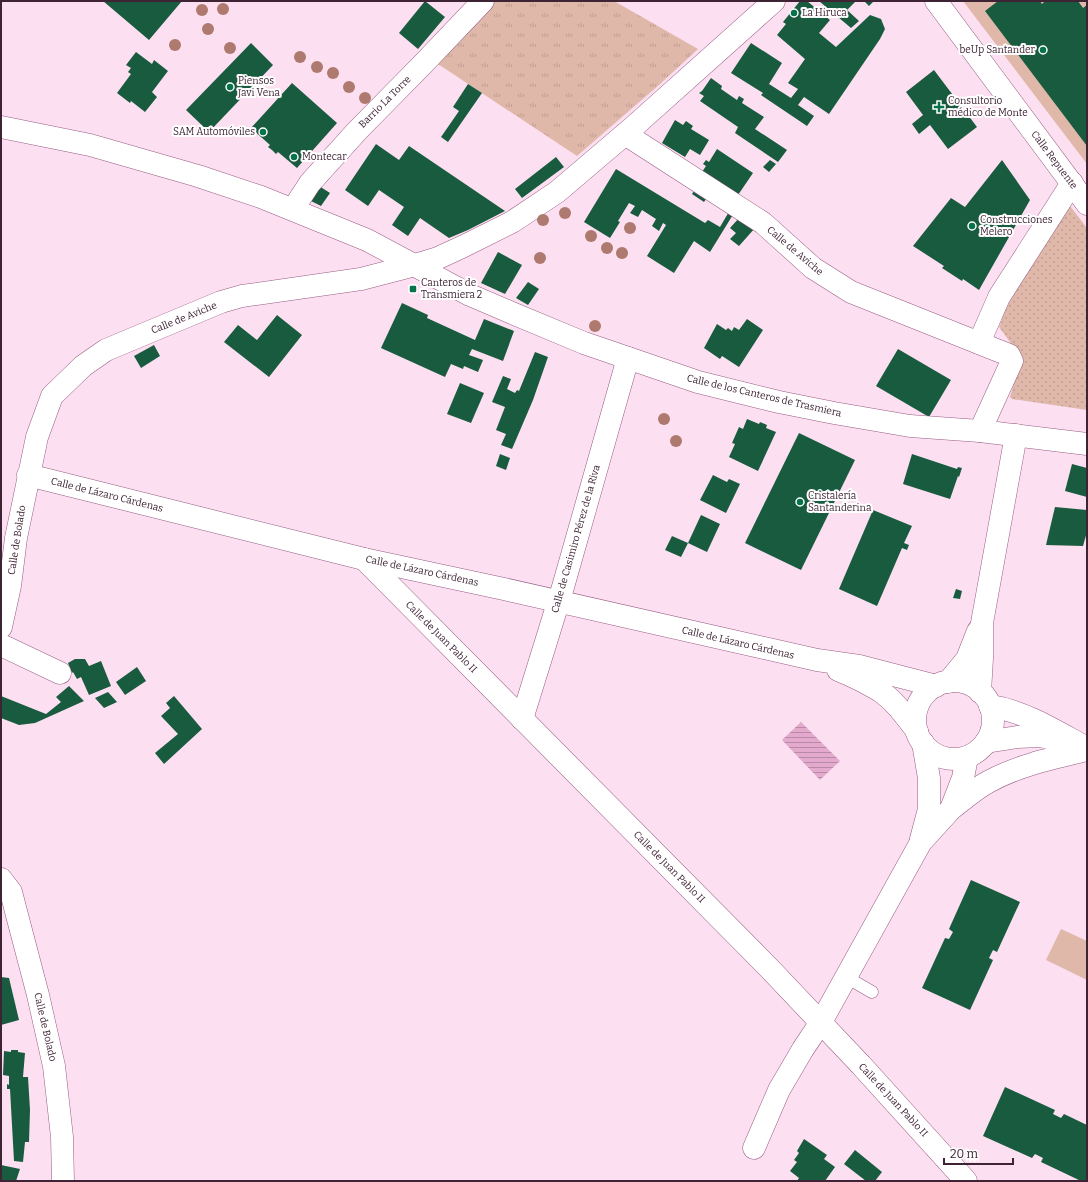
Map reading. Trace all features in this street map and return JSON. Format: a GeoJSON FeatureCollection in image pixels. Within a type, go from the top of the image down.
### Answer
{"type":"FeatureCollection","features":[{"type":"Feature","properties":{"kind":"street","name":"Barrio La Torre"},"geometry":{"type":"LineString","coordinates":[[293,209],[310,184],[357,130],[483,1]]}},
{"type":"Feature","properties":{"kind":"street","name":"Calle de Aviche"},"geometry":{"type":"LineString","coordinates":[[28,475],[37,437],[52,396],[83,366],[106,350],[198,311],[242,296],[361,279],[438,258],[512,222],[557,192],[625,134],[774,1]]}},
{"type":"Feature","properties":{"kind":"street","name":"Calle Repuente"},"geometry":{"type":"LineString","coordinates":[[936,1],[1087,204]]}},
{"type":"Feature","properties":{"kind":"street"},"geometry":{"type":"LineString","coordinates":[[1,127],[90,145],[261,196],[367,240],[415,265]]}},
{"type":"Feature","properties":{"kind":"street","name":"Calle de Aviche"},"geometry":{"type":"LineString","coordinates":[[625,134],[763,223],[812,268],[851,292],[1009,355],[1012,361],[980,431]]}},
{"type":"Feature","properties":{"kind":"street"},"geometry":{"type":"LineString","coordinates":[[979,342],[999,297],[1072,183]]}},
{"type":"Feature","properties":{"kind":"street","name":"Calle de los Canteros de Trasmiera"},"geometry":{"type":"LineString","coordinates":[[415,265],[470,295],[584,343],[698,382],[779,402],[910,426],[980,431],[1087,444]]}},
{"type":"Feature","properties":{"kind":"street","name":"Calle de Casimiro Pérez de la Riva"},"geometry":{"type":"LineString","coordinates":[[522,719],[558,602],[628,358]]}},
{"type":"Feature","properties":{"kind":"street"},"geometry":{"type":"LineString","coordinates":[[920,737],[932,752],[943,758],[955,759],[967,757],[978,751],[986,742],[991,731],[993,719],[985,699],[982,658],[982,623],[1016,435]]}},
{"type":"Feature","properties":{"kind":"street","name":"Calle de Lázaro Cárdenas"},"geometry":{"type":"LineString","coordinates":[[28,475],[364,559],[817,660],[859,666],[942,684]]}},
{"type":"Feature","properties":{"kind":"street","name":"Calle de Bolado"},"geometry":{"type":"LineString","coordinates":[[1,627],[10,586],[16,538],[28,475]]}},
{"type":"Feature","properties":{"kind":"street","name":"Calle de Juan Pablo II"},"geometry":{"type":"LineString","coordinates":[[364,559],[770,969],[821,1022],[966,1181]]}},
{"type":"Feature","properties":{"kind":"street"},"geometry":{"type":"LineString","coordinates":[[921,842],[929,809],[929,778],[915,718],[918,705],[925,694],[942,684],[967,658],[982,623]]}},
{"type":"Feature","properties":{"kind":"street"},"geometry":{"type":"LineString","coordinates":[[1,645],[60,673]]}},
{"type":"Feature","properties":{"kind":"street","name":"Calle de Lázaro Cárdenas"},"geometry":{"type":"LineString","coordinates":[[817,660],[882,692],[903,713],[920,737]]}},
{"type":"Feature","properties":{"kind":"street"},"geometry":{"type":"LineString","coordinates":[[942,684],[961,682],[973,687],[985,699],[1048,727],[1087,749]]}},
{"type":"Feature","properties":{"kind":"street"},"geometry":{"type":"LineString","coordinates":[[986,742],[1017,737],[1041,736],[1087,749]]}},
{"type":"Feature","properties":{"kind":"street"},"geometry":{"type":"LineString","coordinates":[[754,1148],[779,1090],[821,1022],[921,842],[951,809],[987,783],[1014,770],[1051,758],[1087,749]]}},
{"type":"Feature","properties":{"kind":"street"},"geometry":{"type":"LineString","coordinates":[[951,809],[962,778],[967,757]]}},
{"type":"Feature","properties":{"kind":"street","name":"Calle de Bolado"},"geometry":{"type":"LineString","coordinates":[[1,879],[11,892],[38,995],[54,1066],[62,1137],[63,1181]]}},
{"type":"Feature","properties":{"kind":"lane"},"geometry":{"type":"LineString","coordinates":[[846,977],[872,992]]}},
{"type":"Feature","properties":{"kind":"green space"},"geometry":{"type":"Polygon","coordinates":[[[493,1],[614,1],[698,49],[577,156],[435,62],[493,1]]]}},
{"type":"Feature","properties":{"kind":"green space","name":"beUp Santander"},"geometry":{"type":"Polygon","coordinates":[[[963,1],[1087,1],[1087,164],[963,1]]]}},
{"type":"Feature","properties":{"kind":"green space"},"geometry":{"type":"Polygon","coordinates":[[[1068,206],[1070,206],[1087,228],[1087,410],[1012,399],[1010,397],[1021,361],[1018,353],[999,327],[1002,320],[1001,316],[1068,206]]]}},
{"type":"Feature","properties":{"kind":"green space"},"geometry":{"type":"Polygon","coordinates":[[[1061,929],[1087,941],[1087,980],[1046,960],[1061,929]]]}},
{"type":"Feature","properties":{"kind":"shaded area"},"geometry":{"type":"Polygon","coordinates":[[[801,722],[840,761],[820,780],[782,740],[801,722]]]}},
{"type":"Feature","properties":{"kind":"building"},"geometry":{"type":"Polygon","coordinates":[[[103,1],[182,1],[149,40],[103,1]]]}},
{"type":"Feature","properties":{"kind":"building"},"geometry":{"type":"Polygon","coordinates":[[[425,1],[445,17],[418,49],[399,33],[425,1]]]}},
{"type":"Feature","properties":{"kind":"building"},"geometry":{"type":"Polygon","coordinates":[[[800,1],[807,1],[830,20],[819,33],[836,47],[870,15],[881,19],[885,29],[880,39],[829,114],[804,97],[798,105],[814,116],[807,126],[761,95],[763,93],[731,73],[751,43],[782,63],[769,84],[791,98],[798,89],[788,83],[805,59],[777,35],[786,24],[783,22],[800,1]]]}},
{"type":"Feature","properties":{"kind":"building"},"geometry":{"type":"Polygon","coordinates":[[[819,1],[856,1],[847,10],[859,21],[851,28],[819,1]]]}},
{"type":"Feature","properties":{"kind":"building"},"geometry":{"type":"Polygon","coordinates":[[[864,1],[874,1],[869,6],[864,1]]]}},
{"type":"Feature","properties":{"kind":"building","name":"beUp Santander"},"geometry":{"type":"Polygon","coordinates":[[[998,1],[1040,1],[1042,4],[1045,1],[1078,1],[1083,8],[1087,5],[1087,146],[985,11],[998,1]]]}},
{"type":"Feature","properties":{"kind":"building","name":"Piensos Javi Vena"},"geometry":{"type":"Polygon","coordinates":[[[251,43],[273,65],[209,132],[186,110],[251,43]]]}},
{"type":"Feature","properties":{"kind":"building"},"geometry":{"type":"Polygon","coordinates":[[[136,52],[152,64],[154,60],[168,71],[152,92],[157,97],[145,112],[131,101],[130,103],[117,93],[131,74],[128,72],[131,68],[126,65],[136,52]]]}},
{"type":"Feature","properties":{"kind":"building","name":"Consultorio médico de Monte"},"geometry":{"type":"Polygon","coordinates":[[[934,70],[977,127],[948,149],[930,125],[919,134],[912,124],[923,115],[906,92],[934,70]]]}},
{"type":"Feature","properties":{"kind":"building"},"geometry":{"type":"Polygon","coordinates":[[[711,78],[722,86],[721,89],[737,100],[739,96],[744,99],[742,103],[764,117],[755,129],[787,150],[778,162],[735,133],[738,127],[700,101],[704,96],[699,93],[711,78]]]}},
{"type":"Feature","properties":{"kind":"building"},"geometry":{"type":"Polygon","coordinates":[[[292,83],[337,123],[297,168],[278,152],[276,154],[268,147],[270,145],[251,128],[292,83]]]}},
{"type":"Feature","properties":{"kind":"building"},"geometry":{"type":"Polygon","coordinates":[[[468,84],[482,93],[448,142],[441,137],[459,111],[453,107],[468,84]]]}},
{"type":"Feature","properties":{"kind":"building"},"geometry":{"type":"Polygon","coordinates":[[[675,120],[683,125],[686,121],[693,126],[691,129],[709,140],[700,155],[690,149],[685,157],[662,143],[675,120]]]}},
{"type":"Feature","properties":{"kind":"building"},"geometry":{"type":"Polygon","coordinates":[[[376,144],[399,160],[409,146],[505,211],[449,238],[420,218],[408,236],[392,225],[404,207],[379,190],[368,206],[345,190],[376,144]]]}},
{"type":"Feature","properties":{"kind":"building"},"geometry":{"type":"Polygon","coordinates":[[[717,149],[753,173],[738,195],[702,172],[706,166],[703,164],[706,160],[709,162],[717,149]]]}},
{"type":"Feature","properties":{"kind":"building"},"geometry":{"type":"Polygon","coordinates":[[[556,157],[564,167],[522,198],[515,189],[556,157]]]}},
{"type":"Feature","properties":{"kind":"building"},"geometry":{"type":"Polygon","coordinates":[[[770,160],[776,164],[769,172],[763,167],[770,160]]]}},
{"type":"Feature","properties":{"kind":"building","name":"Construcciones Melero"},"geometry":{"type":"Polygon","coordinates":[[[1002,160],[1030,200],[979,290],[963,279],[962,281],[942,268],[944,266],[913,246],[951,198],[965,207],[1002,160]]]}},
{"type":"Feature","properties":{"kind":"building"},"geometry":{"type":"Polygon","coordinates":[[[616,169],[705,223],[708,220],[720,227],[730,210],[734,213],[710,252],[694,241],[674,273],[647,256],[666,225],[663,223],[659,231],[652,226],[656,219],[642,210],[638,217],[630,213],[635,206],[629,203],[610,238],[584,222],[616,169]]]}},
{"type":"Feature","properties":{"kind":"building"},"geometry":{"type":"Polygon","coordinates":[[[319,186],[330,193],[321,206],[309,200],[319,186]]]}},
{"type":"Feature","properties":{"kind":"building"},"geometry":{"type":"Polygon","coordinates":[[[696,188],[708,196],[704,202],[692,194],[696,188]]]}},
{"type":"Feature","properties":{"kind":"building"},"geometry":{"type":"Polygon","coordinates":[[[740,217],[755,228],[739,246],[730,239],[736,233],[730,228],[740,217]]]}},
{"type":"Feature","properties":{"kind":"building"},"geometry":{"type":"Polygon","coordinates":[[[498,252],[522,265],[505,294],[481,283],[498,252]]]}},
{"type":"Feature","properties":{"kind":"building"},"geometry":{"type":"Polygon","coordinates":[[[528,282],[539,289],[528,305],[516,298],[528,282]]]}},
{"type":"Feature","properties":{"kind":"building"},"geometry":{"type":"Polygon","coordinates":[[[402,303],[428,315],[427,318],[475,340],[484,319],[514,331],[503,361],[472,349],[469,355],[483,360],[478,372],[464,366],[463,369],[451,364],[445,377],[381,348],[402,303]]]}},
{"type":"Feature","properties":{"kind":"building"},"geometry":{"type":"Polygon","coordinates":[[[277,315],[302,335],[269,377],[224,342],[238,325],[257,340],[277,315]]]}},
{"type":"Feature","properties":{"kind":"building"},"geometry":{"type":"Polygon","coordinates":[[[747,319],[763,330],[739,367],[722,356],[720,359],[704,348],[717,324],[726,330],[728,328],[732,331],[734,327],[739,330],[747,319]]]}},
{"type":"Feature","properties":{"kind":"building"},"geometry":{"type":"Polygon","coordinates":[[[154,345],[160,356],[141,368],[134,356],[154,345]]]}},
{"type":"Feature","properties":{"kind":"building"},"geometry":{"type":"Polygon","coordinates":[[[898,349],[951,380],[929,417],[876,386],[898,349]]]}},
{"type":"Feature","properties":{"kind":"building"},"geometry":{"type":"Polygon","coordinates":[[[535,352],[548,357],[533,400],[512,449],[501,445],[506,434],[496,430],[505,407],[492,402],[503,376],[511,379],[507,389],[515,393],[517,390],[519,391],[535,352]]]}},
{"type":"Feature","properties":{"kind":"building"},"geometry":{"type":"Polygon","coordinates":[[[460,383],[484,393],[471,423],[447,414],[460,383]]]}},
{"type":"Feature","properties":{"kind":"building"},"geometry":{"type":"Polygon","coordinates":[[[747,419],[759,424],[760,422],[767,425],[766,428],[776,432],[758,471],[729,457],[735,444],[732,443],[739,427],[743,429],[747,419]]]}},
{"type":"Feature","properties":{"kind":"building","name":"Cristalería Santanderina"},"geometry":{"type":"Polygon","coordinates":[[[799,433],[855,460],[801,570],[745,543],[799,433]]]}},
{"type":"Feature","properties":{"kind":"building"},"geometry":{"type":"Polygon","coordinates":[[[500,454],[510,458],[506,470],[496,466],[500,454]]]}},
{"type":"Feature","properties":{"kind":"building"},"geometry":{"type":"Polygon","coordinates":[[[912,454],[957,469],[958,467],[962,468],[950,499],[903,484],[912,454]]]}},
{"type":"Feature","properties":{"kind":"building"},"geometry":{"type":"Polygon","coordinates":[[[1072,464],[1087,468],[1087,497],[1065,491],[1072,464]]]}},
{"type":"Feature","properties":{"kind":"building"},"geometry":{"type":"Polygon","coordinates":[[[713,475],[727,482],[729,479],[740,484],[726,513],[700,500],[713,475]]]}},
{"type":"Feature","properties":{"kind":"building"},"geometry":{"type":"Polygon","coordinates":[[[1055,507],[1087,510],[1087,532],[1083,546],[1046,545],[1055,507]]]}},
{"type":"Feature","properties":{"kind":"building"},"geometry":{"type":"Polygon","coordinates":[[[873,510],[912,526],[904,543],[909,545],[907,550],[902,548],[877,606],[839,589],[873,510]]]}},
{"type":"Feature","properties":{"kind":"building"},"geometry":{"type":"Polygon","coordinates":[[[701,515],[720,524],[707,552],[688,543],[701,515]]]}},
{"type":"Feature","properties":{"kind":"building"},"geometry":{"type":"Polygon","coordinates":[[[672,536],[688,543],[681,557],[665,550],[672,536]]]}},
{"type":"Feature","properties":{"kind":"building"},"geometry":{"type":"Polygon","coordinates":[[[956,589],[962,591],[960,599],[953,598],[956,589]]]}},
{"type":"Feature","properties":{"kind":"building"},"geometry":{"type":"Polygon","coordinates":[[[75,659],[85,659],[89,666],[101,661],[111,686],[89,695],[81,677],[77,679],[73,672],[72,673],[68,663],[75,659]]]}},
{"type":"Feature","properties":{"kind":"building"},"geometry":{"type":"Polygon","coordinates":[[[137,667],[146,681],[125,695],[116,682],[137,667]]]}},
{"type":"Feature","properties":{"kind":"building"},"geometry":{"type":"Polygon","coordinates":[[[69,686],[84,701],[35,723],[19,725],[1,718],[1,696],[46,714],[61,702],[56,697],[69,686]]]}},
{"type":"Feature","properties":{"kind":"building"},"geometry":{"type":"Polygon","coordinates":[[[108,692],[117,702],[104,708],[95,698],[108,692]]]}},
{"type":"Feature","properties":{"kind":"building"},"geometry":{"type":"Polygon","coordinates":[[[174,696],[202,729],[164,764],[155,753],[178,734],[161,716],[170,708],[166,703],[174,696]]]}},
{"type":"Feature","properties":{"kind":"building"},"geometry":{"type":"Polygon","coordinates":[[[971,880],[1020,902],[997,952],[993,950],[989,958],[993,960],[970,1010],[922,988],[945,938],[949,939],[953,932],[949,929],[971,880]]]}},
{"type":"Feature","properties":{"kind":"building"},"geometry":{"type":"Polygon","coordinates":[[[1,977],[9,978],[19,1020],[1,1025],[1,977]]]}},
{"type":"Feature","properties":{"kind":"building"},"geometry":{"type":"Polygon","coordinates":[[[11,1050],[18,1050],[18,1052],[25,1053],[23,1077],[28,1077],[30,1110],[29,1142],[25,1142],[23,1162],[14,1161],[10,1089],[7,1089],[7,1084],[9,1085],[9,1076],[3,1075],[4,1051],[11,1052],[11,1050]]]}},
{"type":"Feature","properties":{"kind":"building"},"geometry":{"type":"Polygon","coordinates":[[[1005,1087],[1055,1110],[1053,1114],[1061,1118],[1064,1114],[1087,1125],[1087,1181],[1081,1181],[1041,1162],[1043,1158],[1035,1154],[1032,1158],[983,1136],[1005,1087]]]}},
{"type":"Feature","properties":{"kind":"building"},"geometry":{"type":"Polygon","coordinates":[[[804,1139],[827,1155],[824,1159],[835,1167],[825,1181],[797,1181],[799,1178],[790,1171],[797,1162],[794,1160],[799,1153],[797,1151],[804,1139]]]}},
{"type":"Feature","properties":{"kind":"building"},"geometry":{"type":"Polygon","coordinates":[[[855,1150],[882,1172],[875,1181],[866,1181],[844,1164],[855,1150]]]}},
{"type":"Feature","properties":{"kind":"building"},"geometry":{"type":"Polygon","coordinates":[[[1,1165],[20,1169],[16,1181],[1,1181],[1,1165]]]}},
{"type":"Feature","properties":{"kind":"place","name":"La Hiruca"},"geometry":{"type":"Point","coordinates":[794,13]}},
{"type":"Feature","properties":{"kind":"place","name":"beUp Santander"},"geometry":{"type":"Point","coordinates":[1043,50]}},
{"type":"Feature","properties":{"kind":"place","name":"Piensos Javi Vena"},"geometry":{"type":"Point","coordinates":[230,87]}},
{"type":"Feature","properties":{"kind":"place","name":"Consultorio médico de Monte"},"geometry":{"type":"Point","coordinates":[939,107]}},
{"type":"Feature","properties":{"kind":"place","name":"SAM Automóviles"},"geometry":{"type":"Point","coordinates":[263,132]}},
{"type":"Feature","properties":{"kind":"place","name":"Montecar"},"geometry":{"type":"Point","coordinates":[294,157]}},
{"type":"Feature","properties":{"kind":"place","name":"Construcciones Melero"},"geometry":{"type":"Point","coordinates":[972,226]}},
{"type":"Feature","properties":{"kind":"place","name":"Canteros de Transmiera 2"},"geometry":{"type":"Point","coordinates":[413,289]}},
{"type":"Feature","properties":{"kind":"place","name":"Cristalería Santanderina"},"geometry":{"type":"Point","coordinates":[800,502]}}]}
